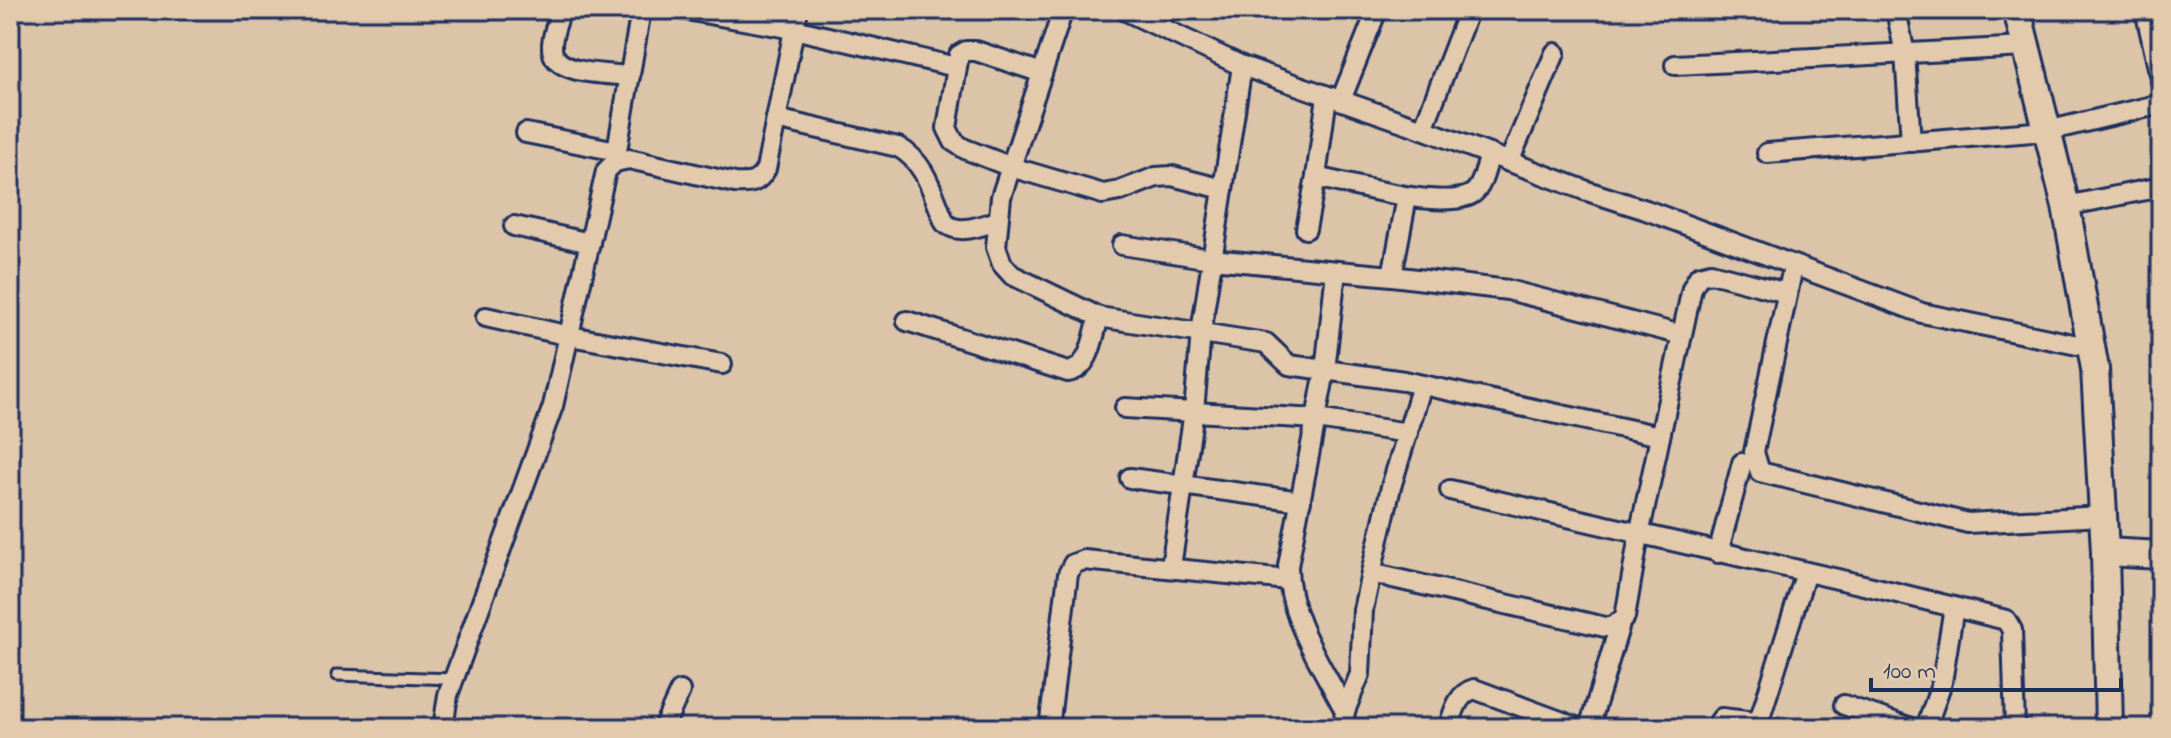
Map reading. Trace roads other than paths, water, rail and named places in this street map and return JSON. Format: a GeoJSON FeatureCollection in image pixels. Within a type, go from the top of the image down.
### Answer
{"type":"FeatureCollection","features":[{"type":"Feature","properties":{"kind":"street"},"geometry":{"type":"LineString","coordinates":[[561,10],[551,45],[553,58],[572,69],[630,76]]}},
{"type":"Feature","properties":{"kind":"street"},"geometry":{"type":"LineString","coordinates":[[443,728],[448,695],[553,406],[606,171],[616,156],[641,10]]}},
{"type":"Feature","properties":{"kind":"street"},"geometry":{"type":"LineString","coordinates":[[686,10],[794,29],[956,67]]}},
{"type":"Feature","properties":{"kind":"street"},"geometry":{"type":"LineString","coordinates":[[526,133],[735,183],[750,184],[760,180],[766,169],[798,10]]}},
{"type":"Feature","properties":{"kind":"street"},"geometry":{"type":"LineString","coordinates":[[1063,10],[1001,197],[996,247],[1002,264],[1012,275],[1099,317],[1266,343],[1289,365],[1422,385],[1660,436]]}},
{"type":"Feature","properties":{"kind":"street"},"geometry":{"type":"LineString","coordinates":[[1124,10],[1155,16],[1242,66],[1646,210],[1922,313],[2092,348]]}},
{"type":"Feature","properties":{"kind":"street"},"geometry":{"type":"LineString","coordinates":[[1306,229],[1334,98],[1377,10]]}},
{"type":"Feature","properties":{"kind":"street"},"geometry":{"type":"LineString","coordinates":[[1896,10],[1905,54],[1911,142]]}},
{"type":"Feature","properties":{"kind":"street"},"geometry":{"type":"LineString","coordinates":[[2017,10],[2066,206],[2095,369],[2105,552],[2109,728]]}},
{"type":"Feature","properties":{"kind":"street"},"geometry":{"type":"LineString","coordinates":[[2145,10],[2161,81]]}},
{"type":"Feature","properties":{"kind":"street"},"geometry":{"type":"LineString","coordinates":[[1423,129],[1468,12]]}},
{"type":"Feature","properties":{"kind":"street"},"geometry":{"type":"LineString","coordinates":[[1675,65],[2026,47]]}},
{"type":"Feature","properties":{"kind":"street"},"geometry":{"type":"LineString","coordinates":[[1042,73],[976,51],[959,55],[947,128],[954,142],[1011,167],[1103,194],[1156,177],[1172,176],[1223,189]]}},
{"type":"Feature","properties":{"kind":"street"},"geometry":{"type":"LineString","coordinates":[[1509,162],[1555,53]]}},
{"type":"Feature","properties":{"kind":"street"},"geometry":{"type":"LineString","coordinates":[[1171,567],[1194,411],[1211,259],[1242,66]]}},
{"type":"Feature","properties":{"kind":"street"},"geometry":{"type":"LineString","coordinates":[[1767,153],[2047,131],[2161,104]]}},
{"type":"Feature","properties":{"kind":"street"},"geometry":{"type":"LineString","coordinates":[[776,119],[898,147],[912,154],[921,166],[945,223],[952,229],[961,230],[998,221]]}},
{"type":"Feature","properties":{"kind":"street"},"geometry":{"type":"LineString","coordinates":[[1316,177],[1420,200],[1462,197],[1472,194],[1479,187],[1490,154]]}},
{"type":"Feature","properties":{"kind":"street"},"geometry":{"type":"LineString","coordinates":[[2066,206],[2161,187]]}},
{"type":"Feature","properties":{"kind":"street"},"geometry":{"type":"LineString","coordinates":[[1392,276],[1407,197]]}},
{"type":"Feature","properties":{"kind":"street"},"geometry":{"type":"LineString","coordinates":[[514,226],[590,243]]}},
{"type":"Feature","properties":{"kind":"street"},"geometry":{"type":"LineString","coordinates":[[1122,245],[1211,259],[1392,276],[1525,294],[1682,335]]}},
{"type":"Feature","properties":{"kind":"street"},"geometry":{"type":"LineString","coordinates":[[1793,267],[1754,452],[1760,472],[1968,523],[2103,516]]}},
{"type":"Feature","properties":{"kind":"street"},"geometry":{"type":"LineString","coordinates":[[1336,271],[1325,371],[1288,566],[1288,580],[1303,633],[1344,719]]}},
{"type":"Feature","properties":{"kind":"street"},"geometry":{"type":"LineString","coordinates":[[1589,728],[1620,624],[1625,617],[1639,535],[1692,288],[1699,276],[1711,273],[1787,293]]}},
{"type":"Feature","properties":{"kind":"street"},"geometry":{"type":"LineString","coordinates":[[486,317],[722,364]]}},
{"type":"Feature","properties":{"kind":"street"},"geometry":{"type":"LineString","coordinates":[[907,321],[1068,372],[1078,370],[1085,363],[1099,317]]}},
{"type":"Feature","properties":{"kind":"street"},"geometry":{"type":"LineString","coordinates":[[1344,719],[1360,674],[1363,610],[1391,487],[1422,385]]}},
{"type":"Feature","properties":{"kind":"street"},"geometry":{"type":"LineString","coordinates":[[1125,408],[1317,419],[1408,433]]}},
{"type":"Feature","properties":{"kind":"street"},"geometry":{"type":"LineString","coordinates":[[1718,553],[1742,463]]}},
{"type":"Feature","properties":{"kind":"street"},"geometry":{"type":"LineString","coordinates":[[1130,478],[1301,501]]}},
{"type":"Feature","properties":{"kind":"street"},"geometry":{"type":"LineString","coordinates":[[1450,490],[2006,620],[2012,630],[2015,728]]}},
{"type":"Feature","properties":{"kind":"street"},"geometry":{"type":"LineString","coordinates":[[2105,552],[2161,555]]}},
{"type":"Feature","properties":{"kind":"street"},"geometry":{"type":"LineString","coordinates":[[1049,728],[1068,574],[1073,564],[1084,560],[1288,580]]}},
{"type":"Feature","properties":{"kind":"street"},"geometry":{"type":"LineString","coordinates":[[1715,728],[1722,718],[1755,722],[1760,718],[1806,572]]}},
{"type":"Feature","properties":{"kind":"street"},"geometry":{"type":"LineString","coordinates":[[1371,573],[1605,627],[1620,624]]}},
{"type":"Feature","properties":{"kind":"street"},"geometry":{"type":"LineString","coordinates":[[1926,728],[1942,682],[1954,607]]}},
{"type":"Feature","properties":{"kind":"street"},"geometry":{"type":"LineString","coordinates":[[1448,728],[1458,700],[1474,689],[1566,726]]}},
{"type":"Feature","properties":{"kind":"street"},"geometry":{"type":"LineString","coordinates":[[663,728],[680,691]]}},
{"type":"Feature","properties":{"kind":"street"},"geometry":{"type":"LineString","coordinates":[[1844,705],[1912,728]]}},
{"type":"Feature","properties":{"kind":"lane"},"geometry":{"type":"LineString","coordinates":[[337,675],[454,679]]}}]}
